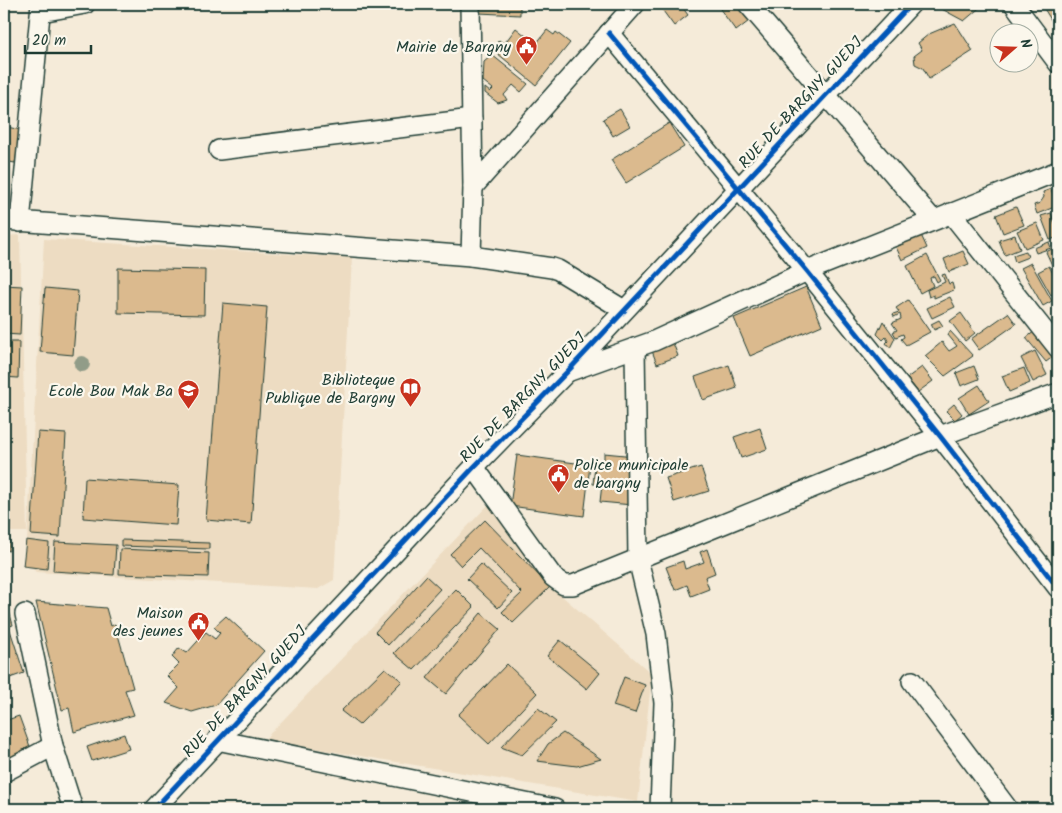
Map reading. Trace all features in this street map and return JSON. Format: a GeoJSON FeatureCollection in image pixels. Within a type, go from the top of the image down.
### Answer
{"type":"FeatureCollection","features":[{"type":"Feature","properties":{"kind":"street"},"geometry":{"type":"LineString","coordinates":[[85,4],[41,8],[12,221],[471,256],[558,270],[624,310]]}},
{"type":"Feature","properties":{"kind":"street"},"geometry":{"type":"LineString","coordinates":[[470,4],[473,187],[471,256]]}},
{"type":"Feature","properties":{"kind":"street"},"geometry":{"type":"LineString","coordinates":[[473,187],[635,4]]}},
{"type":"Feature","properties":{"kind":"street"},"geometry":{"type":"LineString","coordinates":[[748,4],[933,220]]}},
{"type":"Feature","properties":{"kind":"street","name":"RUE DE BARGNY GUEDJ"},"geometry":{"type":"LineString","coordinates":[[154,809],[911,4]]}},
{"type":"Feature","properties":{"kind":"street"},"geometry":{"type":"LineString","coordinates":[[1014,4],[1058,63]]}},
{"type":"Feature","properties":{"kind":"street"},"geometry":{"type":"LineString","coordinates":[[609,33],[940,436],[1058,588]]}},
{"type":"Feature","properties":{"kind":"street"},"geometry":{"type":"LineString","coordinates":[[219,150],[472,119]]}},
{"type":"Feature","properties":{"kind":"street"},"geometry":{"type":"LineString","coordinates":[[567,372],[654,341],[806,271],[1058,171]]}},
{"type":"Feature","properties":{"kind":"street"},"geometry":{"type":"LineString","coordinates":[[951,213],[1058,348]]}},
{"type":"Feature","properties":{"kind":"street"},"geometry":{"type":"LineString","coordinates":[[635,348],[638,559],[656,634],[664,703],[660,809]]}},
{"type":"Feature","properties":{"kind":"street"},"geometry":{"type":"LineString","coordinates":[[474,467],[553,577],[564,585],[573,585],[940,436],[1058,393]]}},
{"type":"Feature","properties":{"kind":"street"},"geometry":{"type":"LineString","coordinates":[[25,614],[53,746],[72,809]]}},
{"type":"Feature","properties":{"kind":"street"},"geometry":{"type":"LineString","coordinates":[[912,681],[1008,809]]}},
{"type":"Feature","properties":{"kind":"street"},"geometry":{"type":"LineString","coordinates":[[217,740],[555,809]]}},
{"type":"Feature","properties":{"kind":"street"},"geometry":{"type":"LineString","coordinates":[[4,772],[53,746]]}},
{"type":"Feature","properties":{"kind":"shaded area"},"geometry":{"type":"Polygon","coordinates":[[[20,235],[27,532],[4,532],[4,236],[20,235]]]}},
{"type":"Feature","properties":{"kind":"shaded area","name":"Ecole Bou Mak Ba"},"geometry":{"type":"Polygon","coordinates":[[[44,239],[352,258],[334,580],[318,589],[36,572],[26,561],[44,239]]]}},
{"type":"Feature","properties":{"kind":"shaded area"},"geometry":{"type":"Polygon","coordinates":[[[490,503],[562,596],[652,674],[638,802],[264,740],[490,503]]]}},
{"type":"Feature","properties":{"kind":"building"},"geometry":{"type":"Polygon","coordinates":[[[480,4],[520,4],[520,15],[479,13],[480,4]]]}},
{"type":"Feature","properties":{"kind":"building"},"geometry":{"type":"Polygon","coordinates":[[[658,4],[680,4],[688,15],[674,26],[658,4]]]}},
{"type":"Feature","properties":{"kind":"building"},"geometry":{"type":"Polygon","coordinates":[[[727,4],[743,4],[753,18],[736,31],[720,9],[727,4]]]}},
{"type":"Feature","properties":{"kind":"building"},"geometry":{"type":"Polygon","coordinates":[[[946,4],[984,4],[964,21],[940,8],[946,4]]]}},
{"type":"Feature","properties":{"kind":"building"},"geometry":{"type":"Polygon","coordinates":[[[1048,4],[1058,4],[1058,31],[1043,7],[1048,4]]]}},
{"type":"Feature","properties":{"kind":"building"},"geometry":{"type":"Polygon","coordinates":[[[955,23],[973,51],[929,79],[923,68],[915,64],[914,56],[922,50],[918,43],[929,34],[955,23]]]}},
{"type":"Feature","properties":{"kind":"building"},"geometry":{"type":"Polygon","coordinates":[[[516,28],[536,44],[547,30],[554,35],[556,32],[570,43],[536,85],[492,49],[499,40],[504,44],[516,28]]]}},
{"type":"Feature","properties":{"kind":"building"},"geometry":{"type":"Polygon","coordinates":[[[492,55],[528,84],[521,92],[513,85],[504,95],[507,100],[498,103],[485,93],[485,88],[490,92],[493,89],[483,81],[484,62],[492,55]]]}},
{"type":"Feature","properties":{"kind":"building"},"geometry":{"type":"Polygon","coordinates":[[[620,109],[630,126],[613,136],[603,119],[620,109]]]}},
{"type":"Feature","properties":{"kind":"building"},"geometry":{"type":"Polygon","coordinates":[[[669,123],[684,147],[626,183],[611,160],[669,123]]]}},
{"type":"Feature","properties":{"kind":"building"},"geometry":{"type":"Polygon","coordinates":[[[7,127],[21,130],[15,163],[4,161],[7,127]]]}},
{"type":"Feature","properties":{"kind":"building"},"geometry":{"type":"Polygon","coordinates":[[[4,180],[8,180],[4,207],[4,180]]]}},
{"type":"Feature","properties":{"kind":"building"},"geometry":{"type":"Polygon","coordinates":[[[1051,189],[1057,206],[1037,214],[1034,205],[1040,203],[1044,197],[1043,192],[1051,189]]]}},
{"type":"Feature","properties":{"kind":"building"},"geometry":{"type":"Polygon","coordinates":[[[1016,207],[1024,225],[1003,233],[996,215],[1016,207]]]}},
{"type":"Feature","properties":{"kind":"building"},"geometry":{"type":"Polygon","coordinates":[[[1051,213],[1058,237],[1050,240],[1041,216],[1051,213]]]}},
{"type":"Feature","properties":{"kind":"building"},"geometry":{"type":"Polygon","coordinates":[[[1037,223],[1044,240],[1025,248],[1017,231],[1037,223]]]}},
{"type":"Feature","properties":{"kind":"building"},"geometry":{"type":"Polygon","coordinates":[[[921,235],[927,248],[902,260],[896,247],[921,235]]]}},
{"type":"Feature","properties":{"kind":"building"},"geometry":{"type":"Polygon","coordinates":[[[1015,235],[1020,249],[1005,255],[999,240],[1015,235]]]}},
{"type":"Feature","properties":{"kind":"building"},"geometry":{"type":"Polygon","coordinates":[[[1049,242],[1051,248],[1036,253],[1034,248],[1049,242]]]}},
{"type":"Feature","properties":{"kind":"building"},"geometry":{"type":"Polygon","coordinates":[[[1058,246],[1058,275],[1057,276],[1046,252],[1058,246]]]}},
{"type":"Feature","properties":{"kind":"building"},"geometry":{"type":"Polygon","coordinates":[[[963,251],[969,264],[949,272],[944,259],[963,251]]]}},
{"type":"Feature","properties":{"kind":"building"},"geometry":{"type":"Polygon","coordinates":[[[1026,251],[1028,257],[1015,262],[1013,255],[1026,251]]]}},
{"type":"Feature","properties":{"kind":"building"},"geometry":{"type":"Polygon","coordinates":[[[927,255],[940,280],[937,282],[934,276],[930,278],[933,286],[920,293],[907,266],[927,255]]]}},
{"type":"Feature","properties":{"kind":"building"},"geometry":{"type":"Polygon","coordinates":[[[1031,263],[1052,301],[1043,306],[1021,268],[1031,263]]]}},
{"type":"Feature","properties":{"kind":"building"},"geometry":{"type":"Polygon","coordinates":[[[1049,266],[1058,283],[1058,291],[1051,295],[1038,272],[1049,266]]]}},
{"type":"Feature","properties":{"kind":"building"},"geometry":{"type":"Polygon","coordinates":[[[118,268],[205,270],[204,315],[118,313],[118,268]]]}},
{"type":"Feature","properties":{"kind":"building"},"geometry":{"type":"Polygon","coordinates":[[[945,274],[949,284],[952,283],[954,290],[934,298],[934,295],[929,297],[927,290],[945,282],[942,275],[945,274]]]}},
{"type":"Feature","properties":{"kind":"building"},"geometry":{"type":"Polygon","coordinates":[[[4,285],[22,286],[20,335],[4,334],[4,285]]]}},
{"type":"Feature","properties":{"kind":"building"},"geometry":{"type":"Polygon","coordinates":[[[806,287],[822,325],[750,356],[734,318],[806,287]]]}},
{"type":"Feature","properties":{"kind":"building"},"geometry":{"type":"Polygon","coordinates":[[[45,288],[78,291],[73,355],[40,352],[45,288]]]}},
{"type":"Feature","properties":{"kind":"building"},"geometry":{"type":"Polygon","coordinates":[[[950,297],[955,307],[932,318],[927,308],[950,297]]]}},
{"type":"Feature","properties":{"kind":"building"},"geometry":{"type":"Polygon","coordinates":[[[908,300],[930,332],[906,345],[901,339],[904,337],[903,334],[896,337],[893,332],[897,330],[892,323],[901,319],[900,314],[894,317],[893,314],[899,312],[896,308],[908,300]]]}},
{"type":"Feature","properties":{"kind":"building"},"geometry":{"type":"Polygon","coordinates":[[[223,303],[267,307],[251,524],[206,520],[223,303]]]}},
{"type":"Feature","properties":{"kind":"building"},"geometry":{"type":"Polygon","coordinates":[[[961,313],[975,333],[965,341],[950,321],[961,313]]]}},
{"type":"Feature","properties":{"kind":"building"},"geometry":{"type":"Polygon","coordinates":[[[1008,313],[1016,324],[979,350],[971,339],[1008,313]]]}},
{"type":"Feature","properties":{"kind":"building"},"geometry":{"type":"Polygon","coordinates":[[[939,320],[943,326],[934,330],[931,324],[939,320]]]}},
{"type":"Feature","properties":{"kind":"building"},"geometry":{"type":"Polygon","coordinates":[[[883,321],[895,338],[890,348],[886,343],[888,341],[886,337],[883,340],[877,334],[883,321]]]}},
{"type":"Feature","properties":{"kind":"building"},"geometry":{"type":"Polygon","coordinates":[[[950,331],[973,356],[945,376],[925,356],[942,342],[949,351],[957,346],[948,335],[950,331]]]}},
{"type":"Feature","properties":{"kind":"building"},"geometry":{"type":"Polygon","coordinates":[[[1035,331],[1054,356],[1046,362],[1026,338],[1035,331]]]}},
{"type":"Feature","properties":{"kind":"building"},"geometry":{"type":"Polygon","coordinates":[[[4,342],[19,342],[18,378],[4,377],[4,342]]]}},
{"type":"Feature","properties":{"kind":"building"},"geometry":{"type":"Polygon","coordinates":[[[673,343],[678,356],[657,364],[652,351],[673,343]]]}},
{"type":"Feature","properties":{"kind":"building"},"geometry":{"type":"Polygon","coordinates":[[[1035,351],[1047,375],[1033,382],[1021,358],[1035,351]]]}},
{"type":"Feature","properties":{"kind":"building"},"geometry":{"type":"Polygon","coordinates":[[[729,365],[737,388],[703,400],[695,377],[729,365]]]}},
{"type":"Feature","properties":{"kind":"building"},"geometry":{"type":"Polygon","coordinates":[[[974,366],[979,379],[961,386],[956,373],[974,366]]]}},
{"type":"Feature","properties":{"kind":"building"},"geometry":{"type":"Polygon","coordinates":[[[922,367],[933,381],[918,392],[907,378],[922,367]]]}},
{"type":"Feature","properties":{"kind":"building"},"geometry":{"type":"Polygon","coordinates":[[[1024,368],[1030,383],[1009,392],[1002,376],[1024,368]]]}},
{"type":"Feature","properties":{"kind":"building"},"geometry":{"type":"Polygon","coordinates":[[[979,385],[989,401],[969,414],[959,398],[979,385]]]}},
{"type":"Feature","properties":{"kind":"building"},"geometry":{"type":"Polygon","coordinates":[[[954,404],[962,414],[955,420],[946,411],[954,404]]]}},
{"type":"Feature","properties":{"kind":"building"},"geometry":{"type":"Polygon","coordinates":[[[760,428],[767,449],[741,458],[734,437],[760,428]]]}},
{"type":"Feature","properties":{"kind":"building"},"geometry":{"type":"Polygon","coordinates":[[[38,432],[66,434],[60,537],[31,535],[38,432]]]}},
{"type":"Feature","properties":{"kind":"building"},"geometry":{"type":"Polygon","coordinates":[[[604,453],[635,456],[632,505],[600,502],[602,484],[593,484],[595,465],[604,465],[604,453]]]}},
{"type":"Feature","properties":{"kind":"building"},"geometry":{"type":"Polygon","coordinates":[[[517,455],[590,465],[584,516],[510,506],[517,455]]]}},
{"type":"Feature","properties":{"kind":"building"},"geometry":{"type":"Polygon","coordinates":[[[701,467],[709,491],[674,502],[666,478],[701,467]]]}},
{"type":"Feature","properties":{"kind":"building"},"geometry":{"type":"Polygon","coordinates":[[[85,478],[179,485],[176,525],[83,518],[85,478]]]}},
{"type":"Feature","properties":{"kind":"building"},"geometry":{"type":"Polygon","coordinates":[[[4,518],[10,519],[9,551],[4,550],[4,518]]]}},
{"type":"Feature","properties":{"kind":"building"},"geometry":{"type":"Polygon","coordinates":[[[485,520],[550,587],[513,623],[502,612],[522,593],[479,548],[461,566],[450,554],[485,520]]]}},
{"type":"Feature","properties":{"kind":"building"},"geometry":{"type":"Polygon","coordinates":[[[26,540],[49,543],[47,569],[23,566],[26,540]]]}},
{"type":"Feature","properties":{"kind":"building"},"geometry":{"type":"Polygon","coordinates":[[[121,540],[209,543],[209,549],[121,546],[121,540]]]}},
{"type":"Feature","properties":{"kind":"building"},"geometry":{"type":"Polygon","coordinates":[[[55,542],[116,545],[114,575],[53,571],[55,542]]]}},
{"type":"Feature","properties":{"kind":"building"},"geometry":{"type":"Polygon","coordinates":[[[120,549],[209,553],[208,577],[119,574],[120,549]]]}},
{"type":"Feature","properties":{"kind":"building"},"geometry":{"type":"Polygon","coordinates":[[[707,549],[715,573],[705,577],[709,589],[691,596],[687,585],[675,590],[666,567],[683,561],[685,569],[704,562],[700,552],[707,549]]]}},
{"type":"Feature","properties":{"kind":"building"},"geometry":{"type":"Polygon","coordinates":[[[481,564],[512,593],[498,608],[467,579],[481,564]]]}},
{"type":"Feature","properties":{"kind":"building"},"geometry":{"type":"Polygon","coordinates":[[[426,576],[440,589],[388,645],[375,632],[426,576]]]}},
{"type":"Feature","properties":{"kind":"building"},"geometry":{"type":"Polygon","coordinates":[[[456,589],[474,607],[414,670],[394,653],[456,589]]]}},
{"type":"Feature","properties":{"kind":"building"},"geometry":{"type":"Polygon","coordinates":[[[4,593],[13,625],[4,628],[4,593]]]}},
{"type":"Feature","properties":{"kind":"building"},"geometry":{"type":"Polygon","coordinates":[[[36,602],[106,608],[111,626],[115,624],[133,688],[125,690],[134,715],[74,732],[69,708],[62,710],[36,602]]]}},
{"type":"Feature","properties":{"kind":"building"},"geometry":{"type":"Polygon","coordinates":[[[481,613],[500,629],[446,694],[427,678],[481,613]]]}},
{"type":"Feature","properties":{"kind":"building"},"geometry":{"type":"Polygon","coordinates":[[[226,616],[264,651],[216,705],[192,712],[166,703],[179,688],[167,676],[179,664],[172,657],[179,648],[187,653],[206,632],[215,639],[220,633],[214,627],[226,616]]]}},
{"type":"Feature","properties":{"kind":"building"},"geometry":{"type":"Polygon","coordinates":[[[10,630],[24,673],[4,680],[4,633],[10,630]]]}},
{"type":"Feature","properties":{"kind":"building"},"geometry":{"type":"Polygon","coordinates":[[[560,640],[600,673],[587,689],[547,656],[560,640]]]}},
{"type":"Feature","properties":{"kind":"building"},"geometry":{"type":"Polygon","coordinates":[[[507,664],[537,693],[489,744],[458,715],[507,664]]]}},
{"type":"Feature","properties":{"kind":"building"},"geometry":{"type":"Polygon","coordinates":[[[385,668],[402,681],[359,725],[341,711],[385,668]]]}},
{"type":"Feature","properties":{"kind":"building"},"geometry":{"type":"Polygon","coordinates":[[[624,677],[645,685],[635,713],[613,706],[624,677]]]}},
{"type":"Feature","properties":{"kind":"building"},"geometry":{"type":"Polygon","coordinates":[[[538,708],[556,722],[522,755],[501,747],[538,708]]]}},
{"type":"Feature","properties":{"kind":"building"},"geometry":{"type":"Polygon","coordinates":[[[19,716],[32,752],[4,762],[4,721],[19,716]]]}},
{"type":"Feature","properties":{"kind":"building"},"geometry":{"type":"Polygon","coordinates":[[[563,733],[601,759],[577,766],[537,761],[548,744],[563,733]]]}},
{"type":"Feature","properties":{"kind":"building"},"geometry":{"type":"Polygon","coordinates":[[[124,734],[129,749],[92,761],[87,747],[124,734]]]}},
{"type":"Feature","properties":{"kind":"cycle path"},"geometry":{"type":"LineString","coordinates":[[154,809],[911,4]]}},
{"type":"Feature","properties":{"kind":"cycle path"},"geometry":{"type":"LineString","coordinates":[[609,33],[807,271],[940,436],[1058,588]]}},
{"type":"Feature","properties":{"kind":"place","name":"Mairie de Bargny"},"geometry":{"type":"Point","coordinates":[527,66]}},
{"type":"Feature","properties":{"kind":"place","name":"Biblioteque Publique de Bargny"},"geometry":{"type":"Point","coordinates":[411,408]}},
{"type":"Feature","properties":{"kind":"place","name":"Ecole Bou Mak Ba"},"geometry":{"type":"Point","coordinates":[189,410]}},
{"type":"Feature","properties":{"kind":"place","name":"Police municipale de bargny"},"geometry":{"type":"Point","coordinates":[558,493]}},
{"type":"Feature","properties":{"kind":"place","name":"Maison des jeunes"},"geometry":{"type":"Point","coordinates":[199,641]}}]}
